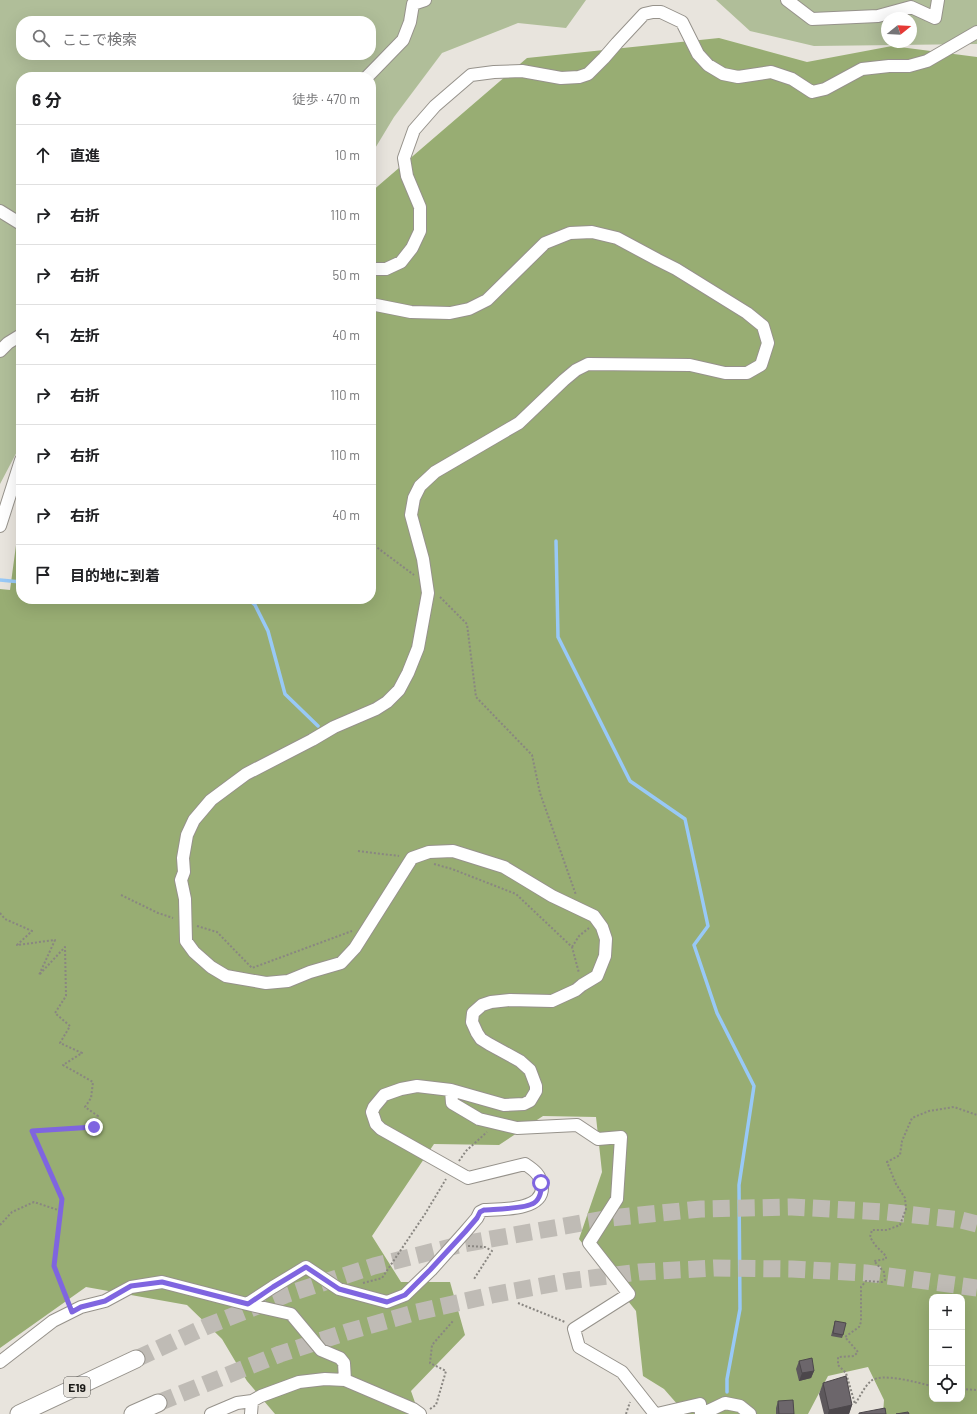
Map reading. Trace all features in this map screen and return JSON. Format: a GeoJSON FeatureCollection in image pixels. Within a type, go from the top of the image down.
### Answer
{"type":"FeatureCollection","features":[{"type":"Feature","properties":{"kind":"highway","name":"E19"},"geometry":{"type":"LineString","coordinates":[[19,1414],[136,1359]]}},
{"type":"Feature","properties":{"kind":"highway"},"geometry":{"type":"LineString","coordinates":[[133,1414],[158,1403]]}},
{"type":"Feature","properties":{"kind":"street"},"geometry":{"type":"LineString","coordinates":[[372,72],[403,40],[410,22],[413,4],[425,0]]}},
{"type":"Feature","properties":{"kind":"street"},"geometry":{"type":"LineString","coordinates":[[787,0],[812,19],[878,16],[911,7],[935,18],[938,0]]}},
{"type":"Feature","properties":{"kind":"street"},"geometry":{"type":"LineString","coordinates":[[376,269],[386,268],[401,262],[412,248],[420,231],[420,207],[407,176],[404,158],[414,130],[435,106],[471,75],[522,71],[561,78],[579,77],[588,74],[644,14],[653,12],[661,12],[682,22],[698,54],[708,65],[723,74],[738,77],[772,72],[792,79],[812,92],[825,89],[862,69],[889,66],[909,66],[927,60],[977,32]]}},
{"type":"Feature","properties":{"kind":"street"},"geometry":{"type":"LineString","coordinates":[[0,211],[16,221]]}},
{"type":"Feature","properties":{"kind":"street"},"geometry":{"type":"LineString","coordinates":[[248,1304],[306,1267],[339,1289],[387,1302],[405,1295],[452,1246],[477,1218],[480,1212],[484,1210],[526,1206],[534,1203],[542,1190],[541,1183],[536,1171],[525,1164],[468,1178],[381,1129],[376,1124],[372,1112],[374,1107],[384,1095],[401,1089],[417,1086],[451,1090],[504,1106],[524,1104],[530,1101],[536,1091],[536,1086],[530,1070],[520,1061],[489,1044],[477,1034],[472,1022],[473,1013],[482,1005],[491,1002],[510,1000],[552,1001],[576,990],[597,976],[605,956],[606,939],[602,927],[594,916],[552,896],[504,867],[453,851],[429,852],[412,858],[355,948],[341,963],[310,972],[288,981],[266,983],[226,976],[211,967],[194,952],[186,941],[185,899],[181,880],[184,872],[183,858],[187,835],[194,820],[211,800],[246,774],[312,740],[334,726],[376,709],[399,690],[418,648],[428,593],[423,559],[411,515],[414,498],[420,486],[435,472],[519,423],[564,380],[576,370],[588,364],[690,366],[725,373],[746,373],[761,365],[768,343],[763,326],[748,313],[714,291],[617,238],[592,232],[570,233],[545,243],[487,300],[469,309],[450,313],[411,312],[376,305]]}},
{"type":"Feature","properties":{"kind":"street"},"geometry":{"type":"LineString","coordinates":[[0,351],[16,338]]}},
{"type":"Feature","properties":{"kind":"street"},"geometry":{"type":"LineString","coordinates":[[0,526],[16,476]]}},
{"type":"Feature","properties":{"kind":"street"},"geometry":{"type":"LineString","coordinates":[[451,1090],[452,1103],[479,1119],[517,1128],[577,1125],[598,1139],[621,1136],[617,1199],[589,1243],[629,1294],[574,1329],[578,1347],[622,1372],[656,1414],[700,1404],[702,1414],[725,1402],[740,1406],[750,1414]]}},
{"type":"Feature","properties":{"kind":"street"},"geometry":{"type":"LineString","coordinates":[[0,1362],[53,1321],[81,1307],[105,1301],[131,1286],[162,1282],[291,1314],[321,1350],[340,1358],[344,1363],[345,1380]]}},
{"type":"Feature","properties":{"kind":"street"},"geometry":{"type":"LineString","coordinates":[[211,1414],[237,1404],[252,1401],[261,1396],[300,1382],[325,1379],[345,1380],[413,1409],[425,1412]]}},
{"type":"Feature","properties":{"kind":"street"},"geometry":{"type":"LineString","coordinates":[[251,1414],[252,1401]]}},
{"type":"Feature","properties":{"kind":"path"},"geometry":{"type":"LineString","coordinates":[[376,547],[427,584],[467,624],[476,697],[532,755],[540,793],[581,910]]}},
{"type":"Feature","properties":{"kind":"path"},"geometry":{"type":"LineString","coordinates":[[358,850],[412,858],[452,869],[516,894],[572,947],[582,985]]}},
{"type":"Feature","properties":{"kind":"path"},"geometry":{"type":"LineString","coordinates":[[121,895],[158,913],[217,932],[252,968],[370,925]]}},
{"type":"Feature","properties":{"kind":"path"},"geometry":{"type":"LineString","coordinates":[[0,913],[5,919],[32,931],[17,945],[54,940],[40,975],[65,947],[66,996],[55,1013],[70,1026],[60,1043],[82,1052],[63,1066],[93,1082],[91,1098],[85,1108],[98,1116],[94,1127],[32,1131],[62,1199],[54,1266],[72,1312]]}},
{"type":"Feature","properties":{"kind":"path"},"geometry":{"type":"LineString","coordinates":[[572,947],[579,936],[597,921]]}},
{"type":"Feature","properties":{"kind":"path"},"geometry":{"type":"LineString","coordinates":[[929,1385],[884,1377],[872,1380],[855,1404],[846,1373],[838,1365],[838,1357],[854,1356],[858,1352],[845,1337],[859,1327],[861,1322],[861,1287],[866,1281],[882,1282],[885,1280],[884,1272],[874,1261],[886,1259],[886,1256],[875,1245],[870,1237],[872,1230],[887,1230],[900,1225],[906,1209],[905,1198],[896,1184],[887,1162],[900,1155],[902,1141],[912,1118],[928,1111],[954,1107],[977,1115]]}},
{"type":"Feature","properties":{"kind":"path"},"geometry":{"type":"LineString","coordinates":[[360,1283],[382,1278],[425,1214],[452,1169],[466,1151],[496,1123]]}},
{"type":"Feature","properties":{"kind":"path"},"geometry":{"type":"LineString","coordinates":[[0,1225],[12,1212],[34,1202],[61,1211]]}},
{"type":"Feature","properties":{"kind":"path"},"geometry":{"type":"LineString","coordinates":[[452,1246],[485,1247],[492,1251],[474,1279]]}},
{"type":"Feature","properties":{"kind":"path"},"geometry":{"type":"LineString","coordinates":[[518,1303],[578,1327]]}},
{"type":"Feature","properties":{"kind":"path"},"geometry":{"type":"LineString","coordinates":[[425,1412],[436,1405],[446,1371],[430,1363],[432,1345],[453,1321]]}},
{"type":"Feature","properties":{"kind":"path"},"geometry":{"type":"LineString","coordinates":[[965,1389],[977,1390]]}},
{"type":"Feature","properties":{"kind":"green space"},"geometry":{"type":"Polygon","coordinates":[[[0,0],[586,0],[566,28],[518,23],[442,53],[394,117],[376,147],[376,72],[16,72],[16,454],[0,484],[0,0]]]}},
{"type":"Feature","properties":{"kind":"green space"},"geometry":{"type":"Polygon","coordinates":[[[716,0],[977,0],[977,44],[917,45],[917,12],[881,12],[881,45],[814,46],[750,31],[716,0]]]}},
{"type":"Feature","properties":{"kind":"green space"},"geometry":{"type":"Polygon","coordinates":[[[719,38],[807,62],[881,48],[907,48],[977,57],[977,1414],[883,1414],[884,1400],[868,1367],[828,1376],[808,1414],[686,1414],[664,1389],[643,1376],[636,1311],[579,1239],[602,1172],[596,1117],[543,1116],[499,1145],[434,1144],[372,1236],[401,1282],[450,1282],[465,1335],[411,1391],[419,1414],[275,1414],[247,1381],[222,1339],[187,1305],[86,1287],[0,1348],[0,589],[10,590],[16,545],[16,604],[376,604],[376,188],[527,58],[719,38]]]}},
{"type":"Feature","properties":{"kind":"building"},"geometry":{"type":"Polygon","coordinates":[[[835,1321],[846,1323],[843,1335],[833,1333],[835,1321]]]}},
{"type":"Feature","properties":{"kind":"building"},"geometry":{"type":"Polygon","coordinates":[[[812,1358],[814,1371],[802,1373],[799,1361],[812,1358]]]}},
{"type":"Feature","properties":{"kind":"building"},"geometry":{"type":"Polygon","coordinates":[[[846,1376],[852,1405],[829,1410],[823,1383],[846,1376]]]}},
{"type":"Feature","properties":{"kind":"building"},"geometry":{"type":"Polygon","coordinates":[[[793,1400],[794,1414],[779,1414],[778,1401],[793,1400]]]}},
{"type":"Feature","properties":{"kind":"building"},"geometry":{"type":"Polygon","coordinates":[[[885,1408],[886,1414],[859,1414],[859,1413],[885,1408]]]}},
{"type":"Feature","properties":{"kind":"building"},"geometry":{"type":"Polygon","coordinates":[[[908,1412],[909,1414],[896,1414],[908,1412]]]}},
{"type":"Feature","properties":{"kind":"waterway"},"geometry":{"type":"LineString","coordinates":[[556,541],[558,637],[630,781],[685,819],[708,926],[694,945],[717,1013],[754,1086],[739,1185],[740,1309],[727,1379],[727,1392]]}},
{"type":"Feature","properties":{"kind":"waterway"},"geometry":{"type":"LineString","coordinates":[[0,580],[16,582]]}},
{"type":"Feature","properties":{"kind":"waterway"},"geometry":{"type":"LineString","coordinates":[[254,604],[268,631],[285,694],[318,726]]}},
{"type":"Feature","properties":{"kind":"tunnel"},"geometry":{"type":"LineString","coordinates":[[136,1359],[205,1327],[285,1295],[374,1266],[463,1244],[610,1218],[701,1209],[792,1207],[886,1212],[961,1220],[977,1224]]}},
{"type":"Feature","properties":{"kind":"tunnel"},"geometry":{"type":"LineString","coordinates":[[158,1403],[280,1354],[347,1332],[417,1312],[492,1295],[568,1281],[640,1272],[715,1268],[792,1269],[866,1273],[977,1288]]}},
{"type":"Feature","properties":{"kind":"route"},"geometry":{"type":"LineString","coordinates":[[94,1127],[32,1131],[62,1199],[54,1266],[72,1312],[81,1307],[105,1301],[131,1286],[162,1282],[248,1304],[306,1267],[339,1289],[387,1302],[405,1295],[465,1232],[480,1212],[484,1210],[526,1206],[534,1203],[542,1190],[541,1183]]}}]}
